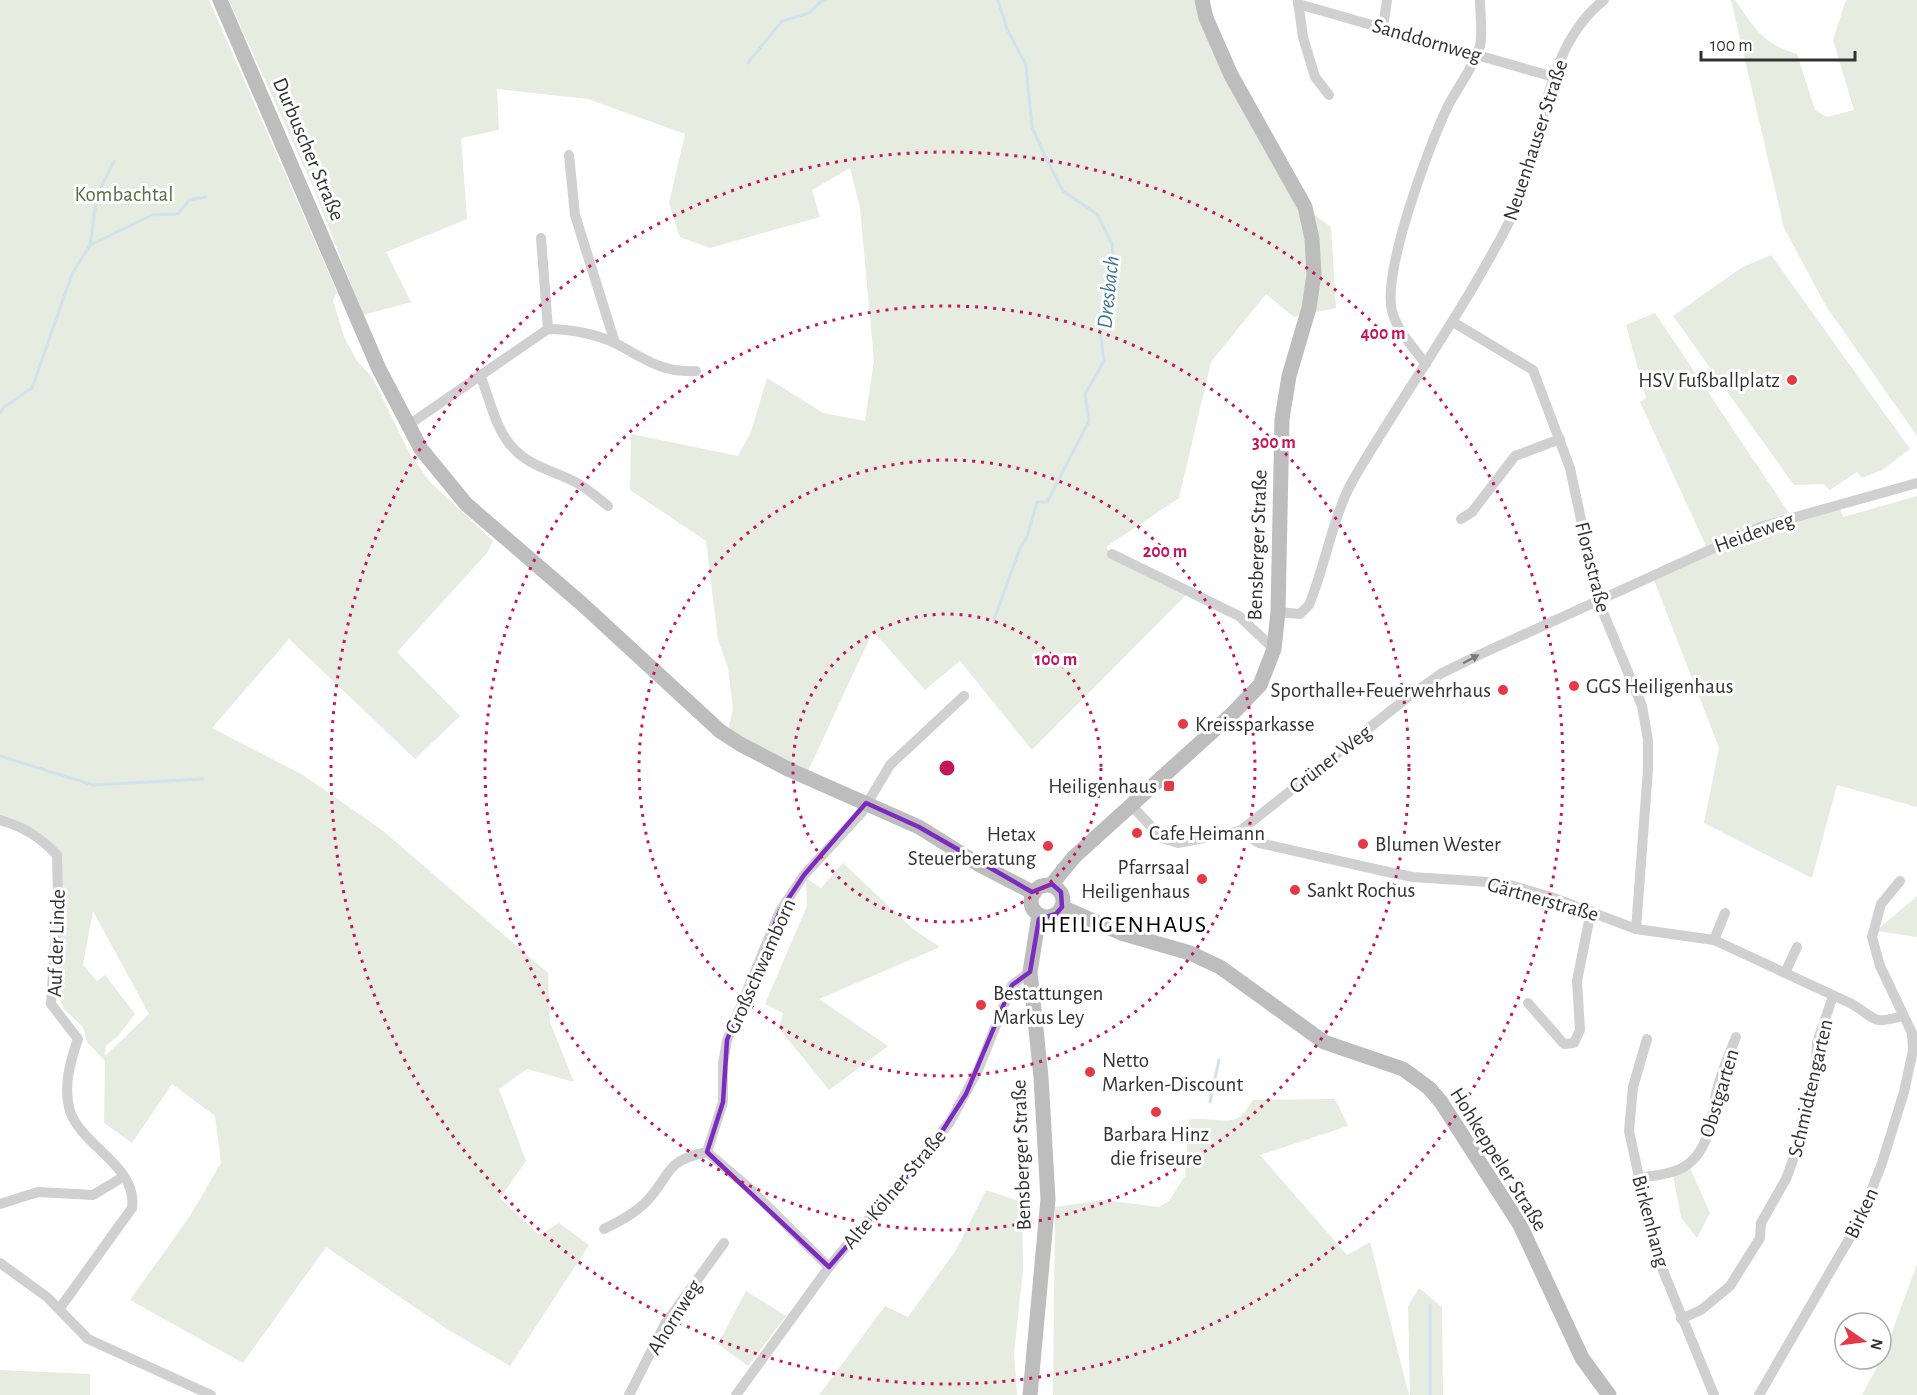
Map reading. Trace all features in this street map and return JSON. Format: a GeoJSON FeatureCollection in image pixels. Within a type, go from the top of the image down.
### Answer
{"type":"FeatureCollection","features":[{"type":"Feature","properties":{"kind":"main road","name":"Durbuscher Straße"},"geometry":{"type":"LineString","coordinates":[[220,0],[356,315],[407,426],[442,477],[466,504],[582,604],[720,731],[770,760],[866,803]]}},
{"type":"Feature","properties":{"kind":"main road","name":"Bensberger Straße"},"geometry":{"type":"LineString","coordinates":[[1052,884],[1074,857],[1233,713],[1260,685],[1274,650],[1278,612],[1282,419],[1290,376],[1309,308],[1314,274],[1312,239],[1305,207],[1231,75],[1206,18],[1202,0]]}},
{"type":"Feature","properties":{"kind":"main road"},"geometry":{"type":"LineString","coordinates":[[866,803],[919,827],[978,864],[1034,893]]}},
{"type":"Feature","properties":{"kind":"main road"},"geometry":{"type":"LineString","coordinates":[[1052,884],[1061,892],[1062,907],[1052,916],[1039,915],[1032,907],[1034,893],[1042,885],[1052,884]]}},
{"type":"Feature","properties":{"kind":"main road","name":"Hohkeppeler Straße"},"geometry":{"type":"LineString","coordinates":[[1062,907],[1121,933],[1168,945],[1206,960],[1234,977],[1324,1042],[1392,1064],[1429,1088],[1442,1102],[1520,1225],[1582,1358],[1608,1395]]}},
{"type":"Feature","properties":{"kind":"main road","name":"Bensberger Straße"},"geometry":{"type":"LineString","coordinates":[[1030,1395],[1047,1199],[1041,1077],[1030,972],[1039,915]]}},
{"type":"Feature","properties":{"kind":"street"},"geometry":{"type":"LineString","coordinates":[[1383,27],[1387,0]]}},
{"type":"Feature","properties":{"kind":"street"},"geometry":{"type":"LineString","coordinates":[[1426,364],[1398,327],[1392,312],[1389,296],[1391,271],[1430,152],[1448,107],[1480,44],[1480,0]]}},
{"type":"Feature","properties":{"kind":"street","name":"Neuenhauser Straße"},"geometry":{"type":"LineString","coordinates":[[1278,612],[1300,614],[1306,610],[1352,482],[1453,322],[1504,235],[1522,191],[1554,77],[1573,33],[1604,0]]}},
{"type":"Feature","properties":{"kind":"street"},"geometry":{"type":"LineString","coordinates":[[1298,2],[1303,37],[1315,77],[1329,95]]}},
{"type":"Feature","properties":{"kind":"street","name":"Sanddornweg"},"geometry":{"type":"LineString","coordinates":[[1298,2],[1554,77]]}},
{"type":"Feature","properties":{"kind":"street"},"geometry":{"type":"LineString","coordinates":[[569,155],[575,215],[615,343]]}},
{"type":"Feature","properties":{"kind":"street"},"geometry":{"type":"LineString","coordinates":[[541,238],[548,328]]}},
{"type":"Feature","properties":{"kind":"street","name":"Florastraße"},"geometry":{"type":"LineString","coordinates":[[1453,322],[1533,370],[1570,468],[1598,600],[1642,706],[1647,730],[1646,802],[1636,929]]}},
{"type":"Feature","properties":{"kind":"street"},"geometry":{"type":"LineString","coordinates":[[407,426],[548,328],[565,329],[615,343],[650,364],[675,370],[696,371]]}},
{"type":"Feature","properties":{"kind":"street"},"geometry":{"type":"LineString","coordinates":[[480,375],[495,419],[504,437],[518,454],[538,468],[577,483],[608,506]]}},
{"type":"Feature","properties":{"kind":"street"},"geometry":{"type":"LineString","coordinates":[[1461,519],[1472,512],[1515,456],[1560,439]]}},
{"type":"Feature","properties":{"kind":"street","name":"Heideweg"},"geometry":{"type":"LineString","coordinates":[[1598,600],[1760,527],[1917,483]]}},
{"type":"Feature","properties":{"kind":"street"},"geometry":{"type":"LineString","coordinates":[[1112,554],[1239,616],[1274,650]]}},
{"type":"Feature","properties":{"kind":"street","name":"Grüner Weg"},"geometry":{"type":"LineString","coordinates":[[1131,805],[1169,842],[1178,843],[1240,831],[1442,673],[1598,600]]}},
{"type":"Feature","properties":{"kind":"street","name":"Großschwamborn"},"geometry":{"type":"LineString","coordinates":[[707,1152],[723,1102],[723,1064],[727,1040],[780,911],[804,875],[862,812],[901,751],[964,696]]}},
{"type":"Feature","properties":{"kind":"street","name":"Auf der Linde"},"geometry":{"type":"LineString","coordinates":[[0,820],[24,827],[43,840],[57,855],[58,898],[51,1004],[78,1039],[67,1071],[69,1109],[79,1130],[114,1163],[131,1188],[132,1208],[60,1308]]}},
{"type":"Feature","properties":{"kind":"street","name":"Gärtnerstraße"},"geometry":{"type":"LineString","coordinates":[[1240,831],[1258,843],[1396,873],[1503,883],[1591,911],[1636,929]]}},
{"type":"Feature","properties":{"kind":"street","name":"Birken"},"geometry":{"type":"LineString","coordinates":[[1759,1395],[1863,1212],[1893,1132],[1915,1050],[1912,1033],[1880,966],[1872,937],[1874,921],[1881,904],[1900,880]]}},
{"type":"Feature","properties":{"kind":"street"},"geometry":{"type":"LineString","coordinates":[[1528,1003],[1564,1044],[1575,1043],[1580,1030],[1577,981],[1591,911]]}},
{"type":"Feature","properties":{"kind":"street"},"geometry":{"type":"LineString","coordinates":[[1714,940],[1725,913]]}},
{"type":"Feature","properties":{"kind":"street"},"geometry":{"type":"LineString","coordinates":[[1636,929],[1714,940],[1852,1004],[1875,1021],[1902,1016]]}},
{"type":"Feature","properties":{"kind":"street"},"geometry":{"type":"LineString","coordinates":[[1785,973],[1797,947]]}},
{"type":"Feature","properties":{"kind":"street","name":"Alte Kölner Straße"},"geometry":{"type":"LineString","coordinates":[[736,1395],[829,1267],[950,1122],[978,1070],[1011,985],[1030,972]]}},
{"type":"Feature","properties":{"kind":"street","name":"Schmidtengarten"},"geometry":{"type":"LineString","coordinates":[[1681,1319],[1701,1310],[1730,1286],[1760,1238],[1764,1218],[1786,1179],[1800,1141],[1802,1123],[1815,1083],[1817,1043],[1833,996]]}},
{"type":"Feature","properties":{"kind":"street","name":"Obstgarten"},"geometry":{"type":"LineString","coordinates":[[1638,1178],[1676,1170],[1691,1161],[1705,1143],[1715,1114],[1716,1094],[1736,1037]]}},
{"type":"Feature","properties":{"kind":"street","name":"Birkenhang"},"geometry":{"type":"LineString","coordinates":[[1647,1039],[1629,1108],[1629,1131],[1655,1251],[1714,1395]]}},
{"type":"Feature","properties":{"kind":"street"},"geometry":{"type":"LineString","coordinates":[[604,1229],[627,1218],[646,1202],[674,1163],[707,1152],[748,1187],[829,1267]]}},
{"type":"Feature","properties":{"kind":"street"},"geometry":{"type":"LineString","coordinates":[[0,1204],[38,1192],[93,1194],[123,1177]]}},
{"type":"Feature","properties":{"kind":"street","name":"Ahornweg"},"geometry":{"type":"LineString","coordinates":[[629,1395],[665,1324],[724,1243]]}},
{"type":"Feature","properties":{"kind":"street"},"geometry":{"type":"LineString","coordinates":[[0,1263],[60,1308],[88,1339],[211,1395]]}},
{"type":"Feature","properties":{"kind":"highlighted area"},"geometry":{"type":"Polygon","coordinates":[[[866,803],[919,827],[1032,892],[1052,884],[1061,892],[1062,907],[1056,914],[1039,919],[1030,972],[1012,985],[966,1094],[932,1147],[829,1267],[707,1152],[723,1102],[727,1040],[780,911],[804,875],[866,803]]]}},
{"type":"Feature","properties":{"kind":"green space","name":"Kombachtal"},"geometry":{"type":"Polygon","coordinates":[[[0,0],[209,0],[337,292],[333,300],[344,337],[357,361],[372,377],[410,454],[430,482],[493,541],[487,553],[397,652],[460,716],[415,759],[289,639],[212,728],[303,775],[382,830],[548,973],[550,1022],[574,1082],[527,1069],[499,1089],[526,1161],[500,1198],[539,1235],[559,1223],[589,1245],[510,1366],[447,1329],[326,1247],[243,1363],[130,1300],[190,1216],[221,1163],[215,1116],[172,1084],[132,1143],[104,1123],[105,1061],[87,1042],[83,1027],[64,1009],[58,995],[57,855],[0,820],[0,0]],[[93,911],[83,965],[97,981],[105,975],[135,1014],[118,1036],[106,1046],[105,1056],[149,1014],[93,911]]]}},
{"type":"Feature","properties":{"kind":"green space"},"geometry":{"type":"Polygon","coordinates":[[[229,0],[1202,0],[1206,18],[1304,207],[1331,227],[1336,308],[1294,317],[1266,294],[1211,362],[1179,498],[1106,547],[1114,558],[1186,595],[1032,750],[960,661],[925,690],[873,631],[808,771],[731,732],[729,726],[733,710],[728,668],[718,640],[706,541],[630,490],[631,434],[738,456],[751,432],[767,378],[823,413],[865,421],[874,361],[860,208],[850,168],[812,190],[820,217],[710,248],[680,237],[669,203],[685,134],[588,99],[497,89],[499,130],[461,138],[467,219],[386,252],[411,302],[363,315],[313,187],[229,0]]]}},
{"type":"Feature","properties":{"kind":"green space"},"geometry":{"type":"Polygon","coordinates":[[[1731,0],[1735,0],[1754,27],[1767,40],[1797,54],[1815,110],[1827,117],[1854,110],[1833,40],[1846,0],[1917,0],[1917,436],[1826,306],[1784,228],[1731,0]]]}},
{"type":"Feature","properties":{"kind":"green space","name":"HSV Fußballplatz"},"geometry":{"type":"Polygon","coordinates":[[[1771,255],[1910,449],[1882,470],[1862,478],[1857,472],[1830,490],[1823,484],[1794,485],[1673,316],[1741,268],[1771,255]]]}},
{"type":"Feature","properties":{"kind":"green space"},"geometry":{"type":"Polygon","coordinates":[[[1655,313],[1789,513],[1740,530],[1706,546],[1640,402],[1646,398],[1626,325],[1655,313]]]}},
{"type":"Feature","properties":{"kind":"green space"},"geometry":{"type":"Polygon","coordinates":[[[1917,496],[1917,807],[1837,785],[1812,878],[1704,823],[1719,748],[1654,580],[1699,558],[1816,515],[1840,509],[1843,517],[1917,496]]]}},
{"type":"Feature","properties":{"kind":"green space"},"geometry":{"type":"Polygon","coordinates":[[[843,863],[914,930],[940,947],[819,999],[888,1046],[829,1090],[779,1028],[783,1013],[765,1004],[807,906],[806,878],[821,888],[843,863]]]}},
{"type":"Feature","properties":{"kind":"green space"},"geometry":{"type":"Polygon","coordinates":[[[1917,896],[1917,937],[1876,931],[1917,896]]]}},
{"type":"Feature","properties":{"kind":"green space"},"geometry":{"type":"Polygon","coordinates":[[[1335,1099],[1348,1126],[1260,1155],[1347,1255],[1370,1242],[1409,1395],[1053,1395],[1055,1207],[1103,1200],[1159,1207],[1169,1201],[1185,1176],[1189,1120],[1236,1119],[1243,1114],[1253,1100],[1335,1099]]]}},
{"type":"Feature","properties":{"kind":"green space"},"geometry":{"type":"Polygon","coordinates":[[[1690,1168],[1710,1213],[1697,1238],[1681,1217],[1673,1175],[1690,1168]]]}},
{"type":"Feature","properties":{"kind":"green space"},"geometry":{"type":"Polygon","coordinates":[[[986,1190],[1022,1202],[1023,1270],[1014,1352],[1017,1395],[819,1395],[885,1306],[908,1317],[956,1250],[986,1190]]]}},
{"type":"Feature","properties":{"kind":"green space"},"geometry":{"type":"Polygon","coordinates":[[[1917,1264],[1917,1395],[1862,1395],[1875,1371],[1893,1371],[1893,1329],[1917,1264]]]}},
{"type":"Feature","properties":{"kind":"green space"},"geometry":{"type":"Polygon","coordinates":[[[1419,1288],[1442,1307],[1443,1395],[1410,1395],[1408,1306],[1419,1288]]]}},
{"type":"Feature","properties":{"kind":"green space"},"geometry":{"type":"Polygon","coordinates":[[[746,1291],[786,1316],[748,1366],[718,1344],[746,1291]]]}},
{"type":"Feature","properties":{"kind":"green space"},"geometry":{"type":"Polygon","coordinates":[[[0,1370],[90,1374],[90,1395],[0,1395],[0,1370]]]}},
{"type":"Feature","properties":{"kind":"waterway"},"geometry":{"type":"LineString","coordinates":[[748,63],[782,21],[809,13],[821,1],[826,0]]}},
{"type":"Feature","properties":{"kind":"waterway","name":"Dresbach"},"geometry":{"type":"LineString","coordinates":[[994,620],[1020,548],[1027,537],[1037,502],[1047,502],[1089,421],[1085,394],[1104,361],[1100,330],[1113,258],[1112,244],[1097,214],[1063,191],[1044,154],[1032,127],[1026,65],[1007,29],[998,0]]}},
{"type":"Feature","properties":{"kind":"waterway"},"geometry":{"type":"LineString","coordinates":[[90,245],[97,195],[114,161]]}},
{"type":"Feature","properties":{"kind":"waterway"},"geometry":{"type":"LineString","coordinates":[[0,413],[4,407],[32,388],[72,274],[90,245],[152,215],[178,214],[189,200],[206,197]]}},
{"type":"Feature","properties":{"kind":"waterway"},"geometry":{"type":"LineString","coordinates":[[0,756],[93,785],[203,779]]}},
{"type":"Feature","properties":{"kind":"waterway"},"geometry":{"type":"LineString","coordinates":[[1210,1102],[1219,1060]]}},
{"type":"Feature","properties":{"kind":"waterway"},"geometry":{"type":"LineString","coordinates":[[1430,1305],[1430,1395]]}},
{"type":"Feature","properties":{"kind":"place","name":"HSV Fußballplatz"},"geometry":{"type":"Point","coordinates":[1792,380]}},
{"type":"Feature","properties":{"kind":"place","name":"GGS Heiligenhaus"},"geometry":{"type":"Point","coordinates":[1574,686]}},
{"type":"Feature","properties":{"kind":"place","name":"Sporthalle+Feuerwehrhaus"},"geometry":{"type":"Point","coordinates":[1503,690]}},
{"type":"Feature","properties":{"kind":"place","name":"Kreissparkasse"},"geometry":{"type":"Point","coordinates":[1183,724]}},
{"type":"Feature","properties":{"kind":"place","name":"Heiligenhaus"},"geometry":{"type":"Point","coordinates":[1169,786]}},
{"type":"Feature","properties":{"kind":"place","name":"Cafe Heimann"},"geometry":{"type":"Point","coordinates":[1137,833]}},
{"type":"Feature","properties":{"kind":"place","name":"Blumen Wester"},"geometry":{"type":"Point","coordinates":[1363,844]}},
{"type":"Feature","properties":{"kind":"place","name":"Hetax Steuerberatung"},"geometry":{"type":"Point","coordinates":[1048,846]}},
{"type":"Feature","properties":{"kind":"place","name":"Pfarrsaal Heiligenhaus"},"geometry":{"type":"Point","coordinates":[1202,879]}},
{"type":"Feature","properties":{"kind":"place","name":"Sankt Rochus"},"geometry":{"type":"Point","coordinates":[1295,890]}},
{"type":"Feature","properties":{"kind":"place","name":"Bestattungen Markus Ley"},"geometry":{"type":"Point","coordinates":[981,1005]}},
{"type":"Feature","properties":{"kind":"place","name":"Netto Marken-Discount"},"geometry":{"type":"Point","coordinates":[1090,1072]}},
{"type":"Feature","properties":{"kind":"place","name":"Barbara Hinz die friseure"},"geometry":{"type":"Point","coordinates":[1156,1112]}},
{"type":"Feature","properties":{"kind":"district","name":"HEILIGENHAUS"},"geometry":{"type":"Point","coordinates":[1124,924]}}]}
